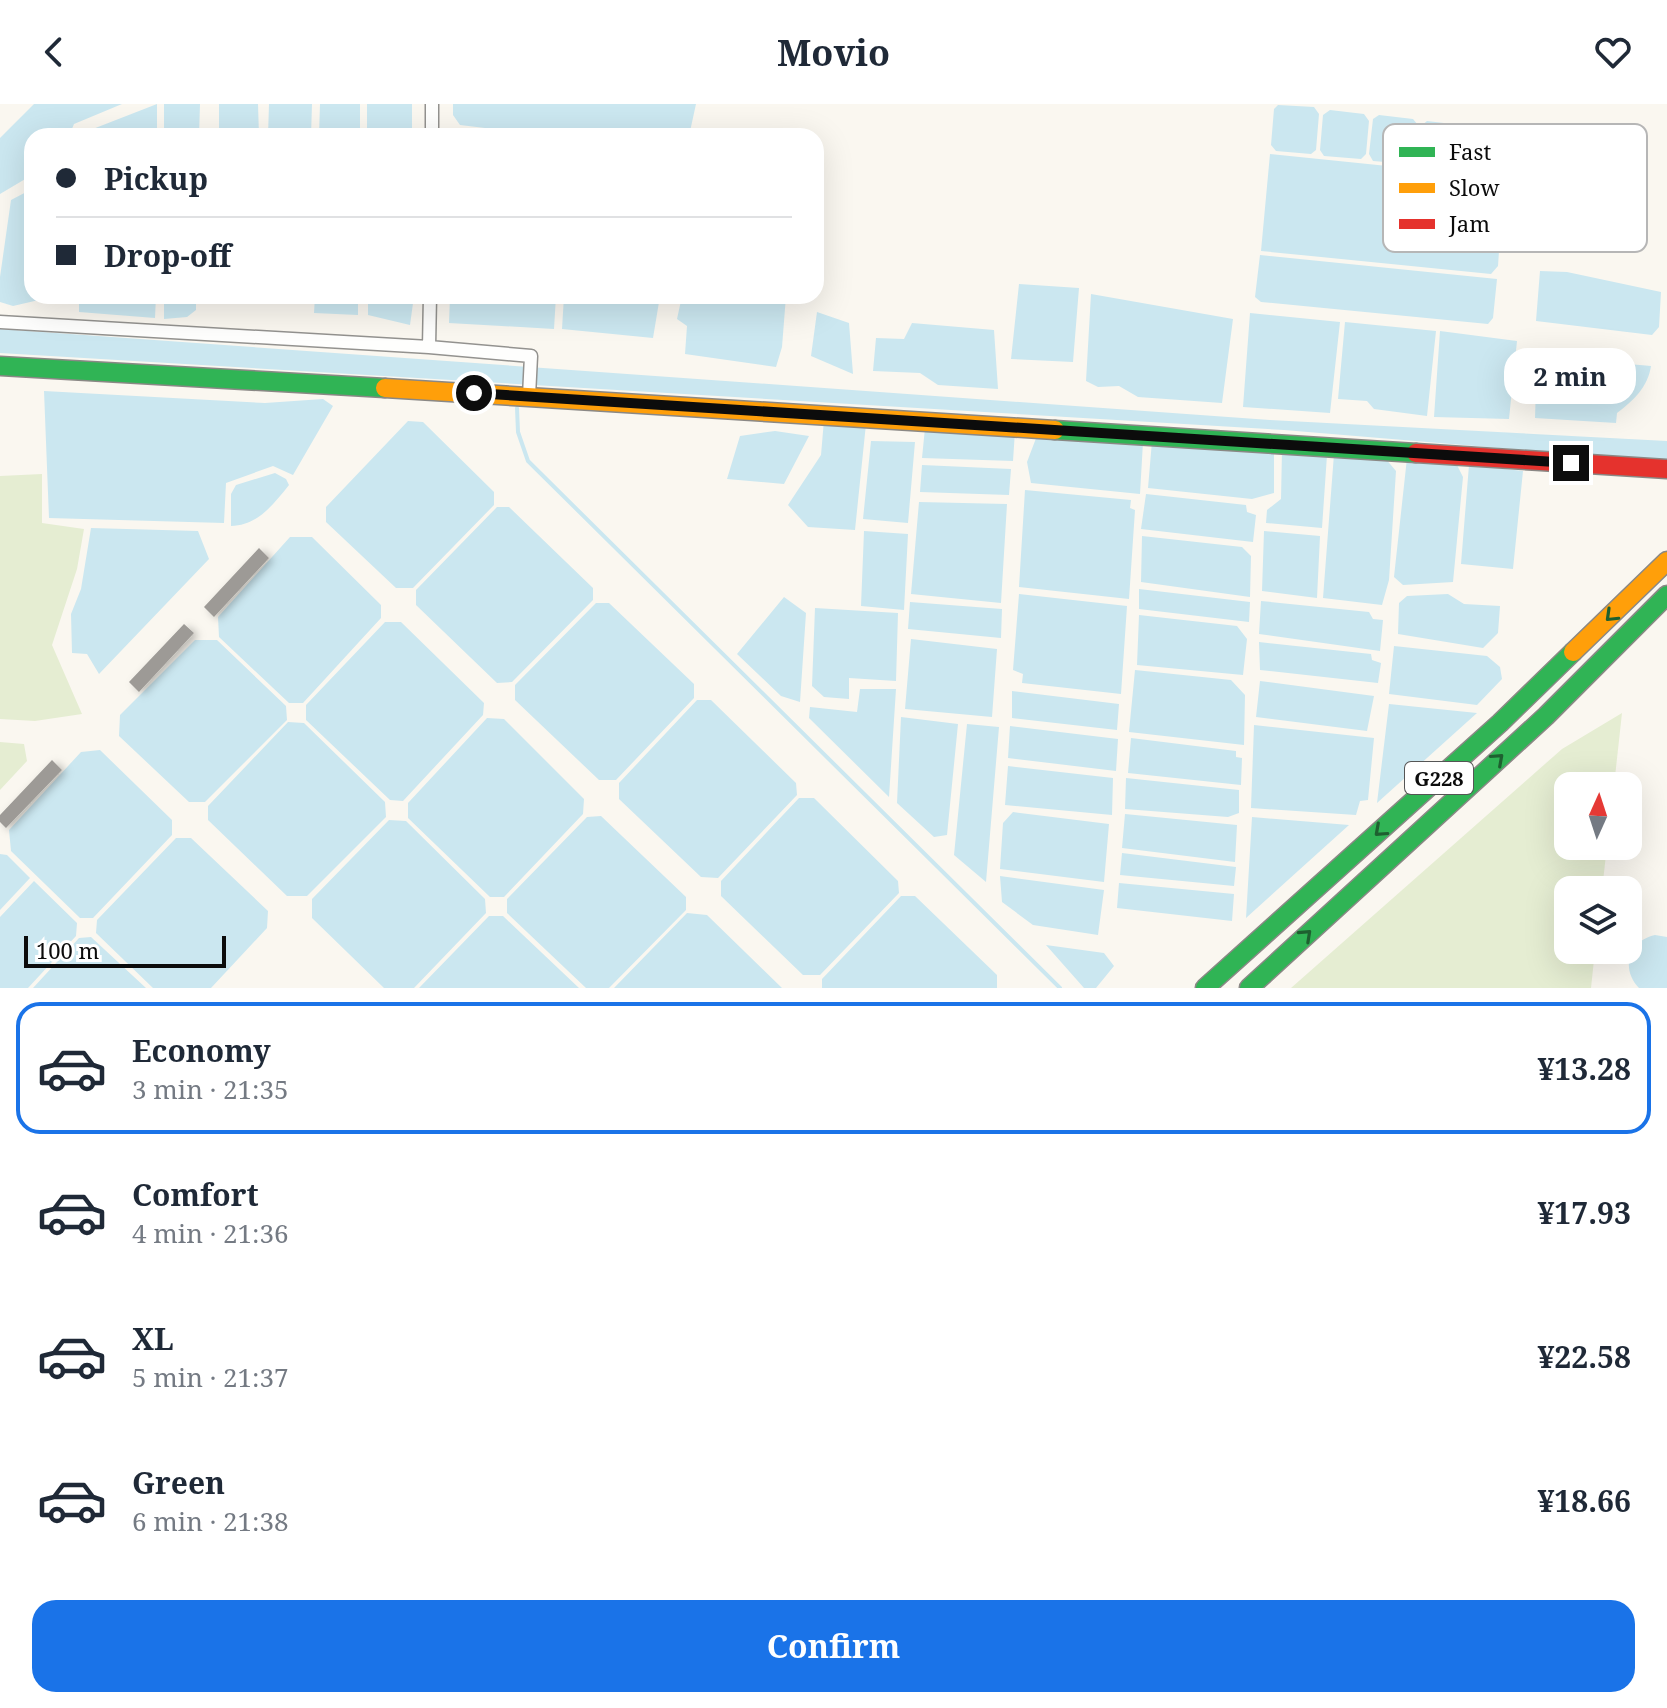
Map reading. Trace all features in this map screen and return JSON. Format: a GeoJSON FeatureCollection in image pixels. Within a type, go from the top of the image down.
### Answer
{"type":"FeatureCollection","features":[{"type":"Feature","properties":{"kind":"main road"},"geometry":{"type":"LineString","coordinates":[[0,366],[529,396],[1667,469]]}},
{"type":"Feature","properties":{"kind":"main road","name":"G228"},"geometry":{"type":"LineString","coordinates":[[1211,986],[1500,723],[1667,561]]}},
{"type":"Feature","properties":{"kind":"main road","name":"G228"},"geometry":{"type":"LineString","coordinates":[[1249,988],[1546,716],[1667,595]]}},
{"type":"Feature","properties":{"kind":"street"},"geometry":{"type":"LineString","coordinates":[[432,104],[432,128]]}},
{"type":"Feature","properties":{"kind":"street"},"geometry":{"type":"LineString","coordinates":[[429,347],[430,304]]}},
{"type":"Feature","properties":{"kind":"street"},"geometry":{"type":"LineString","coordinates":[[0,322],[429,347],[531,356],[529,396]]}},
{"type":"Feature","properties":{"kind":"green space"},"geometry":{"type":"Polygon","coordinates":[[[42,474],[42,523],[84,529],[77,569],[52,645],[82,714],[35,721],[0,719],[0,476],[42,474]]]}},
{"type":"Feature","properties":{"kind":"green space"},"geometry":{"type":"Polygon","coordinates":[[[1622,713],[1616,772],[1554,772],[1554,860],[1605,860],[1604,876],[1554,876],[1554,964],[1594,964],[1591,988],[1291,988],[1562,749],[1622,713]]]}},
{"type":"Feature","properties":{"kind":"green space"},"geometry":{"type":"Polygon","coordinates":[[[0,742],[24,744],[27,761],[0,790],[0,742]]]}},
{"type":"Feature","properties":{"kind":"water"},"geometry":{"type":"Polygon","coordinates":[[[34,104],[122,104],[74,124],[72,128],[24,128],[24,180],[0,194],[0,138],[34,104]]]}},
{"type":"Feature","properties":{"kind":"water"},"geometry":{"type":"Polygon","coordinates":[[[157,104],[157,128],[95,128],[157,104]]]}},
{"type":"Feature","properties":{"kind":"water"},"geometry":{"type":"Polygon","coordinates":[[[164,104],[200,104],[199,128],[164,128],[164,104]]]}},
{"type":"Feature","properties":{"kind":"water"},"geometry":{"type":"Polygon","coordinates":[[[219,104],[258,104],[259,128],[219,128],[219,104]]]}},
{"type":"Feature","properties":{"kind":"water"},"geometry":{"type":"Polygon","coordinates":[[[269,104],[312,104],[311,128],[268,128],[269,104]]]}},
{"type":"Feature","properties":{"kind":"water"},"geometry":{"type":"Polygon","coordinates":[[[320,104],[360,104],[360,128],[319,128],[320,104]]]}},
{"type":"Feature","properties":{"kind":"water"},"geometry":{"type":"Polygon","coordinates":[[[367,104],[412,104],[412,128],[367,128],[367,104]]]}},
{"type":"Feature","properties":{"kind":"water"},"geometry":{"type":"Polygon","coordinates":[[[453,104],[696,104],[691,128],[485,128],[460,125],[453,115],[453,104]]]}},
{"type":"Feature","properties":{"kind":"water"},"geometry":{"type":"Polygon","coordinates":[[[1278,105],[1314,107],[1319,114],[1316,150],[1311,154],[1276,151],[1271,145],[1274,109],[1278,105]]]}},
{"type":"Feature","properties":{"kind":"water"},"geometry":{"type":"Polygon","coordinates":[[[1330,110],[1364,114],[1369,121],[1366,154],[1361,159],[1324,156],[1320,150],[1323,115],[1330,110]]]}},
{"type":"Feature","properties":{"kind":"water"},"geometry":{"type":"Polygon","coordinates":[[[1379,115],[1413,119],[1417,124],[1383,124],[1383,162],[1373,161],[1369,154],[1373,119],[1379,115]]]}},
{"type":"Feature","properties":{"kind":"water"},"geometry":{"type":"Polygon","coordinates":[[[1427,121],[1452,124],[1423,124],[1427,121]]]}},
{"type":"Feature","properties":{"kind":"water"},"geometry":{"type":"Polygon","coordinates":[[[1270,154],[1383,166],[1383,252],[1499,252],[1498,266],[1491,274],[1261,251],[1270,154]]]}},
{"type":"Feature","properties":{"kind":"water"},"geometry":{"type":"Polygon","coordinates":[[[24,193],[24,303],[13,306],[0,302],[0,277],[11,200],[24,193]]]}},
{"type":"Feature","properties":{"kind":"water"},"geometry":{"type":"Polygon","coordinates":[[[1260,255],[1497,279],[1493,318],[1488,324],[1261,302],[1255,297],[1260,255]]]}},
{"type":"Feature","properties":{"kind":"water"},"geometry":{"type":"Polygon","coordinates":[[[1540,271],[1567,272],[1661,292],[1659,327],[1652,335],[1536,321],[1540,271]]]}},
{"type":"Feature","properties":{"kind":"water"},"geometry":{"type":"Polygon","coordinates":[[[1019,284],[1079,288],[1073,362],[1011,359],[1019,284]]]}},
{"type":"Feature","properties":{"kind":"water"},"geometry":{"type":"Polygon","coordinates":[[[1091,294],[1233,319],[1222,403],[1138,397],[1119,386],[1098,387],[1086,381],[1091,294]]]}},
{"type":"Feature","properties":{"kind":"water"},"geometry":{"type":"Polygon","coordinates":[[[79,304],[156,304],[155,318],[79,312],[79,304]]]}},
{"type":"Feature","properties":{"kind":"water"},"geometry":{"type":"Polygon","coordinates":[[[164,304],[196,304],[196,310],[187,317],[164,319],[164,304]]]}},
{"type":"Feature","properties":{"kind":"water"},"geometry":{"type":"Polygon","coordinates":[[[315,304],[358,304],[358,315],[314,313],[315,304]]]}},
{"type":"Feature","properties":{"kind":"water"},"geometry":{"type":"Polygon","coordinates":[[[368,304],[413,304],[410,325],[368,315],[368,304]]]}},
{"type":"Feature","properties":{"kind":"water"},"geometry":{"type":"Polygon","coordinates":[[[450,304],[556,304],[554,329],[449,323],[450,304]]]}},
{"type":"Feature","properties":{"kind":"water"},"geometry":{"type":"Polygon","coordinates":[[[564,304],[659,304],[653,338],[562,329],[564,304]]]}},
{"type":"Feature","properties":{"kind":"water"},"geometry":{"type":"Polygon","coordinates":[[[680,304],[785,304],[782,347],[776,367],[685,354],[687,326],[677,319],[680,304]]]}},
{"type":"Feature","properties":{"kind":"water"},"geometry":{"type":"Polygon","coordinates":[[[817,312],[849,323],[853,374],[811,356],[817,312]]]}},
{"type":"Feature","properties":{"kind":"water"},"geometry":{"type":"Polygon","coordinates":[[[1250,313],[1340,322],[1330,413],[1243,407],[1250,313]]]}},
{"type":"Feature","properties":{"kind":"water"},"geometry":{"type":"Polygon","coordinates":[[[1345,322],[1436,331],[1427,416],[1374,409],[1367,401],[1338,399],[1345,322]]]}},
{"type":"Feature","properties":{"kind":"water"},"geometry":{"type":"Polygon","coordinates":[[[912,323],[994,330],[998,389],[938,385],[920,373],[873,371],[876,338],[904,339],[912,323]]]}},
{"type":"Feature","properties":{"kind":"water"},"geometry":{"type":"Polygon","coordinates":[[[0,329],[1270,420],[1667,441],[1667,462],[1284,430],[0,353],[0,329]]]}},
{"type":"Feature","properties":{"kind":"water"},"geometry":{"type":"Polygon","coordinates":[[[1440,331],[1517,341],[1509,419],[1434,417],[1440,331]]]}},
{"type":"Feature","properties":{"kind":"water"},"geometry":{"type":"Polygon","coordinates":[[[1537,356],[1651,366],[1647,381],[1629,404],[1617,413],[1616,423],[1535,418],[1537,356]]]}},
{"type":"Feature","properties":{"kind":"water"},"geometry":{"type":"Polygon","coordinates":[[[44,391],[265,403],[323,399],[333,406],[293,475],[273,466],[226,483],[224,523],[49,518],[44,391]]]}},
{"type":"Feature","properties":{"kind":"water"},"geometry":{"type":"Polygon","coordinates":[[[824,420],[866,424],[855,530],[808,527],[788,505],[821,455],[824,420]]]}},
{"type":"Feature","properties":{"kind":"water"},"geometry":{"type":"Polygon","coordinates":[[[408,421],[423,422],[494,492],[494,505],[413,588],[396,588],[326,522],[326,507],[408,421]]]}},
{"type":"Feature","properties":{"kind":"water"},"geometry":{"type":"Polygon","coordinates":[[[925,428],[1015,431],[1013,461],[922,458],[925,428]]]}},
{"type":"Feature","properties":{"kind":"water"},"geometry":{"type":"Polygon","coordinates":[[[775,431],[809,436],[784,484],[727,479],[740,436],[775,431]]]}},
{"type":"Feature","properties":{"kind":"water"},"geometry":{"type":"Polygon","coordinates":[[[1038,433],[1143,442],[1140,494],[1031,483],[1027,462],[1038,433]]]}},
{"type":"Feature","properties":{"kind":"water"},"geometry":{"type":"Polygon","coordinates":[[[871,441],[915,442],[908,523],[863,519],[871,441]]]}},
{"type":"Feature","properties":{"kind":"water"},"geometry":{"type":"Polygon","coordinates":[[[1152,441],[1274,449],[1274,493],[1252,499],[1148,488],[1152,441]]]}},
{"type":"Feature","properties":{"kind":"water"},"geometry":{"type":"Polygon","coordinates":[[[1282,450],[1327,455],[1322,528],[1266,523],[1267,510],[1281,499],[1282,450]]]}},
{"type":"Feature","properties":{"kind":"water"},"geometry":{"type":"Polygon","coordinates":[[[1334,454],[1385,458],[1396,471],[1389,580],[1382,605],[1323,598],[1334,454]]]}},
{"type":"Feature","properties":{"kind":"water"},"geometry":{"type":"Polygon","coordinates":[[[1407,458],[1457,465],[1463,477],[1453,582],[1403,585],[1394,577],[1407,458]]]}},
{"type":"Feature","properties":{"kind":"water"},"geometry":{"type":"Polygon","coordinates":[[[922,465],[1011,469],[1009,495],[920,492],[922,465]]]}},
{"type":"Feature","properties":{"kind":"water"},"geometry":{"type":"Polygon","coordinates":[[[1469,465],[1523,471],[1513,569],[1461,564],[1469,465]]]}},
{"type":"Feature","properties":{"kind":"water"},"geometry":{"type":"Polygon","coordinates":[[[275,473],[286,479],[289,485],[257,518],[231,526],[231,494],[236,485],[275,473]]]}},
{"type":"Feature","properties":{"kind":"water"},"geometry":{"type":"Polygon","coordinates":[[[1025,490],[1131,500],[1130,508],[1135,510],[1129,599],[1019,587],[1025,490]]]}},
{"type":"Feature","properties":{"kind":"water"},"geometry":{"type":"Polygon","coordinates":[[[1146,494],[1246,505],[1247,512],[1256,515],[1253,542],[1141,529],[1146,494]]]}},
{"type":"Feature","properties":{"kind":"water"},"geometry":{"type":"Polygon","coordinates":[[[919,502],[1007,504],[1001,603],[911,594],[919,502]]]}},
{"type":"Feature","properties":{"kind":"water"},"geometry":{"type":"Polygon","coordinates":[[[497,507],[509,507],[593,588],[593,600],[512,682],[497,683],[416,605],[416,590],[497,507]]]}},
{"type":"Feature","properties":{"kind":"water"},"geometry":{"type":"Polygon","coordinates":[[[91,528],[198,531],[209,559],[99,674],[87,654],[72,653],[71,614],[81,589],[91,528]]]}},
{"type":"Feature","properties":{"kind":"water"},"geometry":{"type":"Polygon","coordinates":[[[864,531],[908,534],[904,610],[861,606],[864,531]]]}},
{"type":"Feature","properties":{"kind":"water"},"geometry":{"type":"Polygon","coordinates":[[[1264,531],[1320,536],[1317,598],[1262,591],[1264,531]]]}},
{"type":"Feature","properties":{"kind":"water"},"geometry":{"type":"Polygon","coordinates":[[[1142,536],[1242,547],[1251,556],[1250,597],[1141,582],[1142,536]]]}},
{"type":"Feature","properties":{"kind":"water"},"geometry":{"type":"Polygon","coordinates":[[[290,537],[312,537],[381,605],[381,618],[303,703],[289,703],[219,637],[218,617],[290,537]]]}},
{"type":"Feature","properties":{"kind":"water"},"geometry":{"type":"Polygon","coordinates":[[[1139,589],[1250,602],[1249,622],[1139,609],[1139,589]]]}},
{"type":"Feature","properties":{"kind":"water"},"geometry":{"type":"Polygon","coordinates":[[[1019,594],[1127,606],[1121,694],[1022,683],[1023,674],[1013,670],[1019,594]]]}},
{"type":"Feature","properties":{"kind":"water"},"geometry":{"type":"Polygon","coordinates":[[[1448,594],[1464,604],[1500,606],[1498,633],[1483,648],[1398,634],[1399,603],[1407,596],[1448,594]]]}},
{"type":"Feature","properties":{"kind":"water"},"geometry":{"type":"Polygon","coordinates":[[[784,597],[806,613],[800,702],[781,696],[737,654],[784,597]]]}},
{"type":"Feature","properties":{"kind":"water"},"geometry":{"type":"Polygon","coordinates":[[[1261,601],[1369,612],[1373,619],[1383,620],[1380,651],[1259,634],[1261,601]]]}},
{"type":"Feature","properties":{"kind":"water"},"geometry":{"type":"Polygon","coordinates":[[[910,602],[1002,609],[1001,638],[908,629],[910,602]]]}},
{"type":"Feature","properties":{"kind":"water"},"geometry":{"type":"Polygon","coordinates":[[[596,603],[609,603],[694,684],[694,698],[616,780],[599,780],[515,700],[515,685],[596,603]]]}},
{"type":"Feature","properties":{"kind":"water"},"geometry":{"type":"Polygon","coordinates":[[[815,608],[898,613],[896,681],[849,678],[849,699],[824,697],[812,686],[815,608]]]}},
{"type":"Feature","properties":{"kind":"water"},"geometry":{"type":"Polygon","coordinates":[[[1139,615],[1237,626],[1247,639],[1243,675],[1137,665],[1139,615]]]}},
{"type":"Feature","properties":{"kind":"water"},"geometry":{"type":"Polygon","coordinates":[[[385,622],[401,622],[484,703],[483,715],[403,801],[390,800],[306,720],[306,705],[385,622]]]}},
{"type":"Feature","properties":{"kind":"water"},"geometry":{"type":"Polygon","coordinates":[[[911,639],[997,649],[992,717],[905,709],[911,639]]]}},
{"type":"Feature","properties":{"kind":"water"},"geometry":{"type":"Polygon","coordinates":[[[195,640],[217,640],[286,706],[287,720],[205,802],[189,802],[119,736],[120,715],[195,640]]]}},
{"type":"Feature","properties":{"kind":"water"},"geometry":{"type":"Polygon","coordinates":[[[1259,642],[1371,654],[1372,660],[1381,663],[1378,683],[1260,670],[1259,642]]]}},
{"type":"Feature","properties":{"kind":"water"},"geometry":{"type":"Polygon","coordinates":[[[1394,646],[1487,656],[1500,667],[1502,679],[1477,705],[1389,694],[1394,646]]]}},
{"type":"Feature","properties":{"kind":"water"},"geometry":{"type":"Polygon","coordinates":[[[1135,670],[1231,680],[1245,695],[1244,745],[1129,732],[1135,670]]]}},
{"type":"Feature","properties":{"kind":"water"},"geometry":{"type":"Polygon","coordinates":[[[1260,681],[1374,696],[1367,731],[1256,717],[1260,681]]]}},
{"type":"Feature","properties":{"kind":"water"},"geometry":{"type":"Polygon","coordinates":[[[860,689],[896,689],[889,797],[809,718],[810,707],[857,712],[860,689]]]}},
{"type":"Feature","properties":{"kind":"water"},"geometry":{"type":"Polygon","coordinates":[[[1012,691],[1119,704],[1117,730],[1012,718],[1012,691]]]}},
{"type":"Feature","properties":{"kind":"water"},"geometry":{"type":"Polygon","coordinates":[[[697,700],[711,700],[796,783],[797,795],[718,878],[701,877],[619,799],[619,783],[697,700]]]}},
{"type":"Feature","properties":{"kind":"water"},"geometry":{"type":"Polygon","coordinates":[[[1389,704],[1477,713],[1377,803],[1389,704]]]}},
{"type":"Feature","properties":{"kind":"water"},"geometry":{"type":"Polygon","coordinates":[[[901,717],[958,724],[947,835],[934,837],[897,803],[901,717]]]}},
{"type":"Feature","properties":{"kind":"water"},"geometry":{"type":"Polygon","coordinates":[[[487,718],[504,719],[584,799],[583,814],[504,897],[490,897],[408,818],[408,803],[487,718]]]}},
{"type":"Feature","properties":{"kind":"water"},"geometry":{"type":"Polygon","coordinates":[[[288,722],[304,723],[385,802],[386,817],[307,896],[287,896],[208,820],[208,806],[288,722]]]}},
{"type":"Feature","properties":{"kind":"water"},"geometry":{"type":"Polygon","coordinates":[[[967,724],[999,727],[986,882],[954,855],[967,724]]]}},
{"type":"Feature","properties":{"kind":"water"},"geometry":{"type":"Polygon","coordinates":[[[1254,725],[1374,738],[1368,800],[1360,801],[1356,815],[1251,808],[1254,725]]]}},
{"type":"Feature","properties":{"kind":"water"},"geometry":{"type":"Polygon","coordinates":[[[1010,726],[1118,739],[1116,771],[1008,758],[1010,726]]]}},
{"type":"Feature","properties":{"kind":"water"},"geometry":{"type":"Polygon","coordinates":[[[1131,738],[1236,751],[1236,757],[1242,758],[1241,785],[1128,773],[1131,738]]]}},
{"type":"Feature","properties":{"kind":"water"},"geometry":{"type":"Polygon","coordinates":[[[100,750],[172,820],[172,835],[93,918],[80,918],[11,851],[9,830],[81,752],[100,750]]]}},
{"type":"Feature","properties":{"kind":"water"},"geometry":{"type":"Polygon","coordinates":[[[1008,766],[1113,778],[1112,815],[1005,805],[1008,766]]]}},
{"type":"Feature","properties":{"kind":"water"},"geometry":{"type":"Polygon","coordinates":[[[1126,778],[1239,790],[1239,813],[1228,817],[1125,809],[1126,778]]]}},
{"type":"Feature","properties":{"kind":"water"},"geometry":{"type":"Polygon","coordinates":[[[799,798],[814,798],[898,881],[899,893],[820,975],[803,975],[721,896],[721,881],[799,798]]]}},
{"type":"Feature","properties":{"kind":"water"},"geometry":{"type":"Polygon","coordinates":[[[1013,812],[1109,824],[1104,882],[1000,869],[1003,823],[1013,812]]]}},
{"type":"Feature","properties":{"kind":"water"},"geometry":{"type":"Polygon","coordinates":[[[1125,814],[1237,825],[1235,862],[1122,848],[1125,814]]]}},
{"type":"Feature","properties":{"kind":"water"},"geometry":{"type":"Polygon","coordinates":[[[601,816],[686,897],[686,910],[609,988],[586,988],[507,913],[507,899],[587,817],[601,816]]]}},
{"type":"Feature","properties":{"kind":"water"},"geometry":{"type":"Polygon","coordinates":[[[1252,817],[1349,825],[1246,918],[1252,817]]]}},
{"type":"Feature","properties":{"kind":"water"},"geometry":{"type":"Polygon","coordinates":[[[389,820],[406,821],[485,899],[486,913],[414,988],[384,988],[312,918],[312,899],[389,820]]]}},
{"type":"Feature","properties":{"kind":"water"},"geometry":{"type":"Polygon","coordinates":[[[176,838],[191,838],[268,911],[267,928],[211,988],[153,988],[96,933],[97,920],[176,838]]]}},
{"type":"Feature","properties":{"kind":"water"},"geometry":{"type":"Polygon","coordinates":[[[1122,853],[1236,867],[1234,886],[1120,875],[1122,853]]]}},
{"type":"Feature","properties":{"kind":"water"},"geometry":{"type":"Polygon","coordinates":[[[0,854],[7,855],[30,878],[0,910],[0,854]]]}},
{"type":"Feature","properties":{"kind":"water"},"geometry":{"type":"Polygon","coordinates":[[[1000,876],[1104,890],[1098,935],[1033,925],[1002,902],[1000,876]]]}},
{"type":"Feature","properties":{"kind":"water"},"geometry":{"type":"Polygon","coordinates":[[[34,881],[77,923],[76,936],[28,988],[0,988],[0,917],[34,881]]]}},
{"type":"Feature","properties":{"kind":"water"},"geometry":{"type":"Polygon","coordinates":[[[1119,883],[1234,894],[1232,921],[1117,908],[1119,883]]]}},
{"type":"Feature","properties":{"kind":"water"},"geometry":{"type":"Polygon","coordinates":[[[901,896],[915,896],[997,975],[997,988],[822,988],[822,979],[901,896]]]}},
{"type":"Feature","properties":{"kind":"water"},"geometry":{"type":"Polygon","coordinates":[[[687,913],[707,915],[782,988],[614,988],[687,913]]]}},
{"type":"Feature","properties":{"kind":"water"},"geometry":{"type":"Polygon","coordinates":[[[489,916],[503,916],[579,988],[419,988],[489,916]]]}},
{"type":"Feature","properties":{"kind":"water"},"geometry":{"type":"Polygon","coordinates":[[[1655,935],[1667,937],[1667,988],[1639,988],[1633,980],[1629,964],[1642,964],[1642,941],[1655,935]]]}},
{"type":"Feature","properties":{"kind":"water"},"geometry":{"type":"Polygon","coordinates":[[[91,937],[146,988],[33,988],[79,938],[91,937]]]}},
{"type":"Feature","properties":{"kind":"water"},"geometry":{"type":"Polygon","coordinates":[[[1046,945],[1104,953],[1114,966],[1096,988],[1084,988],[1046,945]]]}},
{"type":"Feature","properties":{"kind":"building"},"geometry":{"type":"Polygon","coordinates":[[[259,548],[269,558],[214,617],[204,607],[259,548]]]}},
{"type":"Feature","properties":{"kind":"building"},"geometry":{"type":"Polygon","coordinates":[[[184,624],[194,633],[139,692],[129,682],[184,624]]]}},
{"type":"Feature","properties":{"kind":"building"},"geometry":{"type":"Polygon","coordinates":[[[52,760],[62,770],[6,828],[0,822],[0,815],[52,760]]]}},
{"type":"Feature","properties":{"kind":"waterway"},"geometry":{"type":"LineString","coordinates":[[517,408],[518,432],[528,461],[1060,988]]}},
{"type":"Feature","properties":{"kind":"traffic: fast"},"geometry":{"type":"LineString","coordinates":[[0,366],[385,388]]}},
{"type":"Feature","properties":{"kind":"traffic: fast"},"geometry":{"type":"LineString","coordinates":[[1055,430],[1416,453]]}},
{"type":"Feature","properties":{"kind":"traffic: fast"},"geometry":{"type":"LineString","coordinates":[[1249,988],[1546,716],[1667,595]]}},
{"type":"Feature","properties":{"kind":"traffic: fast"},"geometry":{"type":"LineString","coordinates":[[1205,988],[1500,723],[1573,652]]}},
{"type":"Feature","properties":{"kind":"traffic: slow"},"geometry":{"type":"LineString","coordinates":[[385,388],[1055,430]]}},
{"type":"Feature","properties":{"kind":"traffic: slow"},"geometry":{"type":"LineString","coordinates":[[1573,652],[1667,561]]}},
{"type":"Feature","properties":{"kind":"traffic: jam"},"geometry":{"type":"LineString","coordinates":[[1416,453],[1667,469]]}},
{"type":"Feature","properties":{"kind":"route"},"geometry":{"type":"LineString","coordinates":[[474,393],[1571,463]]}}]}
